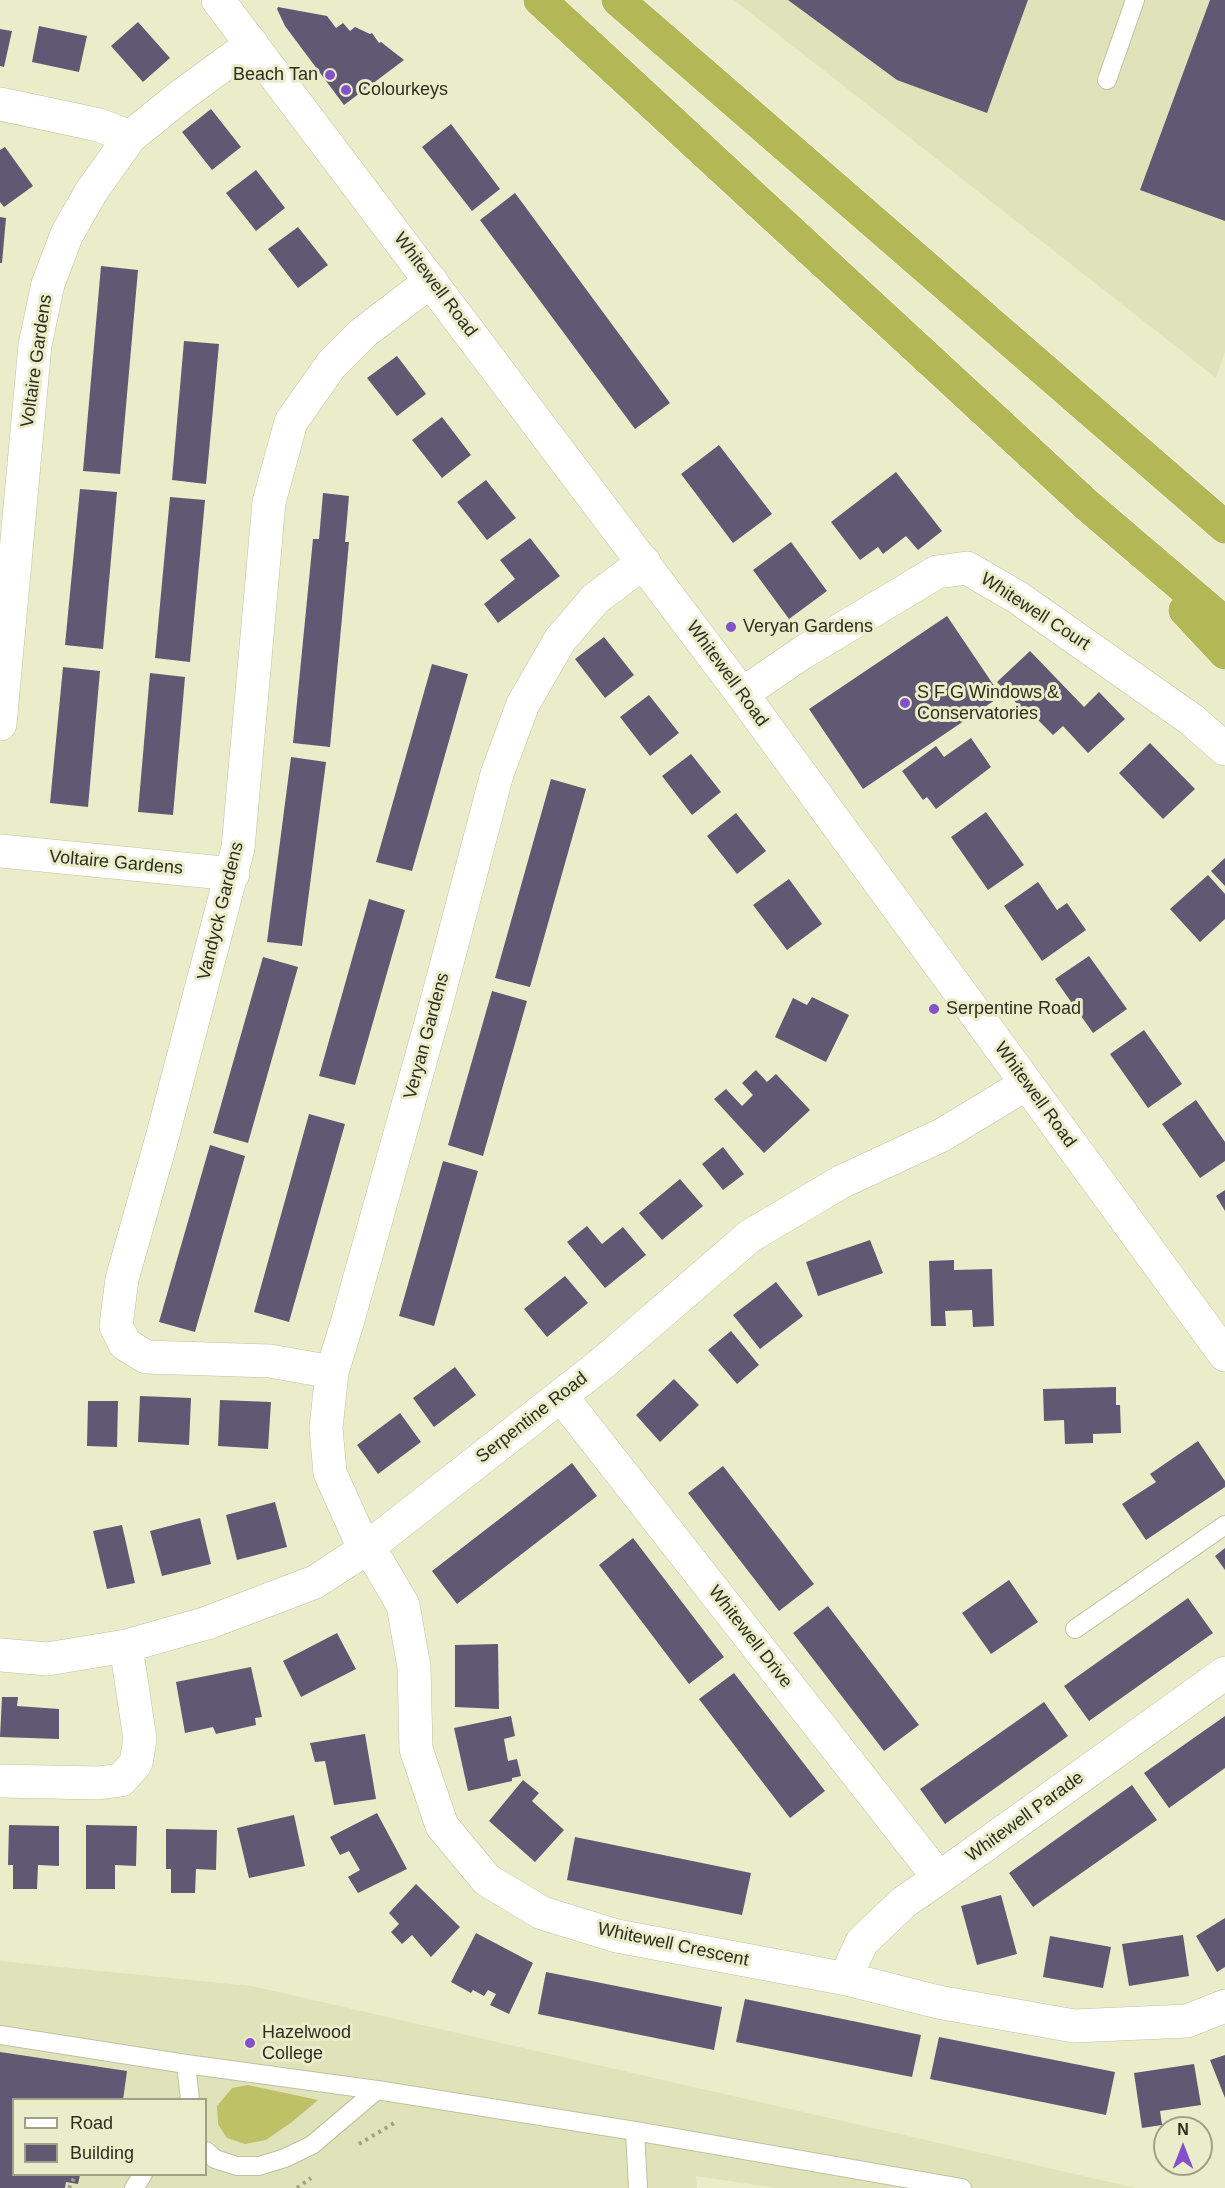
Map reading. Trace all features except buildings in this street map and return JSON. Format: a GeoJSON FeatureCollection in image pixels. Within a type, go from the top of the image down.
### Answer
{"type":"FeatureCollection","features":[{"type":"Feature","properties":{"kind":"highway"},"geometry":{"type":"LineString","coordinates":[[540,0],[1088,506],[1225,623]]}},
{"type":"Feature","properties":{"kind":"highway"},"geometry":{"type":"LineString","coordinates":[[618,0],[1225,527]]}},
{"type":"Feature","properties":{"kind":"highway"},"geometry":{"type":"LineString","coordinates":[[1088,506],[1225,653]]}},
{"type":"Feature","properties":{"kind":"street","name":"Whitewell Road"},"geometry":{"type":"LineString","coordinates":[[218,0],[644,562],[1026,1084],[1222,1347]]}},
{"type":"Feature","properties":{"kind":"street","name":"Voltaire Gardens"},"geometry":{"type":"LineString","coordinates":[[0,724],[35,345],[48,284],[67,234],[91,192],[130,137],[182,95],[252,44]]}},
{"type":"Feature","properties":{"kind":"street"},"geometry":{"type":"LineString","coordinates":[[0,104],[99,125],[130,137]]}},
{"type":"Feature","properties":{"kind":"street","name":"Vandyck Gardens"},"geometry":{"type":"LineString","coordinates":[[332,1372],[270,1361],[146,1357],[125,1344],[116,1326],[122,1279],[233,874],[238,848],[269,502],[291,422],[331,365],[363,333],[431,281]]}},
{"type":"Feature","properties":{"kind":"street","name":"Veryan Gardens"},"geometry":{"type":"LineString","coordinates":[[367,1548],[358,1535],[330,1473],[326,1428],[332,1372],[428,1035],[497,774],[523,705],[560,640],[595,599],[644,562]]}},
{"type":"Feature","properties":{"kind":"street","name":"Whitewell Court"},"geometry":{"type":"LineString","coordinates":[[742,694],[802,653],[937,572],[967,568],[1026,603],[1191,720],[1225,749]]}},
{"type":"Feature","properties":{"kind":"street","name":"Voltaire Gardens"},"geometry":{"type":"LineString","coordinates":[[0,851],[233,874]]}},
{"type":"Feature","properties":{"kind":"street","name":"Serpentine Road"},"geometry":{"type":"LineString","coordinates":[[0,1655],[46,1659],[126,1646],[207,1623],[315,1582],[367,1548],[604,1362],[750,1236],[841,1182],[942,1135],[1026,1084]]}},
{"type":"Feature","properties":{"kind":"street","name":"Whitewell Drive"},"geometry":{"type":"LineString","coordinates":[[561,1395],[939,1878]]}},
{"type":"Feature","properties":{"kind":"street","name":"Whitewell Crescent"},"geometry":{"type":"LineString","coordinates":[[367,1548],[403,1605],[414,1667],[416,1749],[442,1826],[487,1880],[542,1913],[617,1936],[847,1979],[938,2002],[1074,2026],[1187,2021],[1225,2007]]}},
{"type":"Feature","properties":{"kind":"street"},"geometry":{"type":"LineString","coordinates":[[0,1781],[98,1783],[121,1780],[136,1763],[140,1739],[126,1646]]}},
{"type":"Feature","properties":{"kind":"street","name":"Whitewell Parade"},"geometry":{"type":"LineString","coordinates":[[847,1979],[862,1942],[904,1902],[1225,1673]]}},
{"type":"Feature","properties":{"kind":"lane"},"geometry":{"type":"LineString","coordinates":[[1107,80],[1135,0]]}},
{"type":"Feature","properties":{"kind":"lane"},"geometry":{"type":"LineString","coordinates":[[1075,1629],[1225,1525]]}},
{"type":"Feature","properties":{"kind":"lane"},"geometry":{"type":"LineString","coordinates":[[0,2035],[186,2064],[377,2090],[635,2131],[962,2188]]}},
{"type":"Feature","properties":{"kind":"lane"},"geometry":{"type":"LineString","coordinates":[[186,2064],[190,2098]]}},
{"type":"Feature","properties":{"kind":"lane"},"geometry":{"type":"LineString","coordinates":[[207,2152],[215,2159],[237,2166],[259,2166],[285,2158],[312,2145],[377,2090]]}},
{"type":"Feature","properties":{"kind":"lane"},"geometry":{"type":"LineString","coordinates":[[635,2131],[638,2188]]}},
{"type":"Feature","properties":{"kind":"path"},"geometry":{"type":"LineString","coordinates":[[352,2149],[400,2120]]}},
{"type":"Feature","properties":{"kind":"path"},"geometry":{"type":"LineString","coordinates":[[297,2188],[315,2175]]}},
{"type":"Feature","properties":{"kind":"shaded area"},"geometry":{"type":"Polygon","coordinates":[[[734,0],[1225,0],[1225,352],[1216,378],[734,0]]]}},
{"type":"Feature","properties":{"kind":"shaded area","name":"Hazelwood College"},"geometry":{"type":"Polygon","coordinates":[[[0,1961],[252,1986],[1136,2188],[776,2188],[696,2176],[697,2188],[0,2188],[0,1961]]]}},
{"type":"Feature","properties":{"kind":"green space"},"geometry":{"type":"Polygon","coordinates":[[[248,2085],[318,2100],[266,2140],[245,2144],[227,2138],[218,2124],[217,2106],[232,2088],[248,2085]]]}},
{"type":"Feature","properties":{"kind":"place","name":"Beach Tan"},"geometry":{"type":"Point","coordinates":[330,75]}},
{"type":"Feature","properties":{"kind":"place","name":"Colourkeys"},"geometry":{"type":"Point","coordinates":[346,90]}},
{"type":"Feature","properties":{"kind":"place","name":"Veryan Gardens"},"geometry":{"type":"Point","coordinates":[731,627]}},
{"type":"Feature","properties":{"kind":"place","name":"S F G Windows & Conservatories"},"geometry":{"type":"Point","coordinates":[905,703]}},
{"type":"Feature","properties":{"kind":"place","name":"Serpentine Road"},"geometry":{"type":"Point","coordinates":[934,1009]}},
{"type":"Feature","properties":{"kind":"place","name":"Hazelwood College"},"geometry":{"type":"Point","coordinates":[250,2043]}}]}
